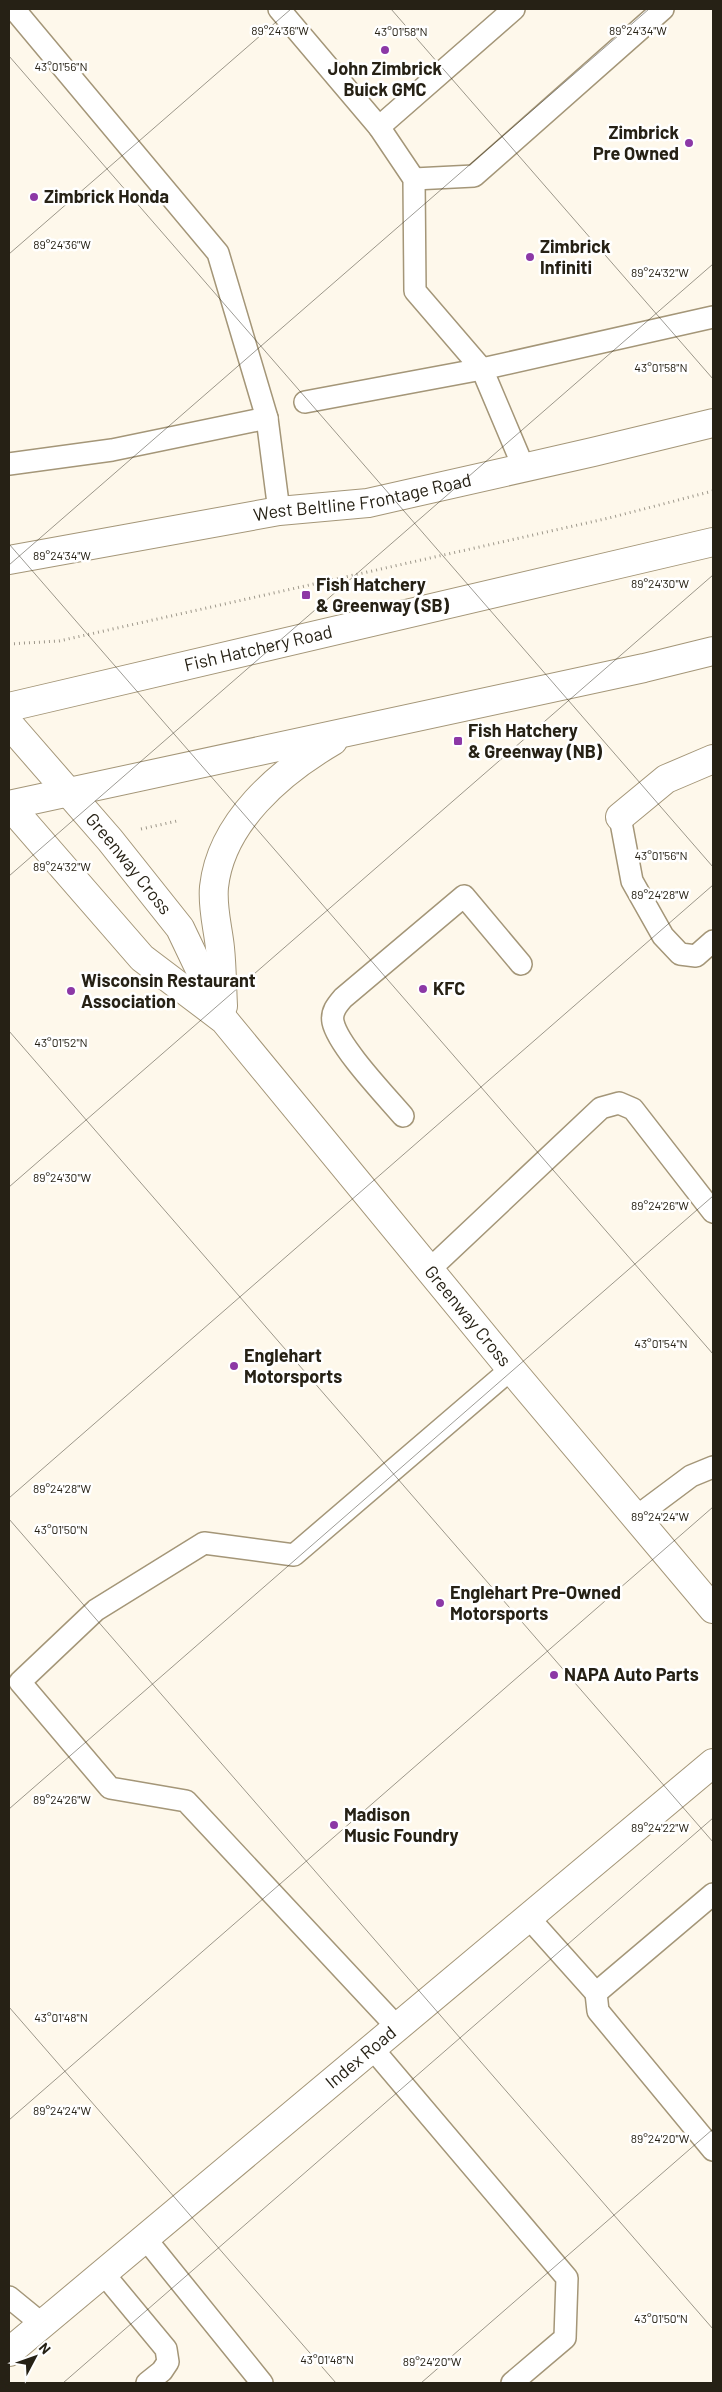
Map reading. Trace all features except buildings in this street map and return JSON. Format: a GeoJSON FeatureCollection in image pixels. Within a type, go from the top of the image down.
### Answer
{"type":"FeatureCollection","features":[{"type":"Feature","properties":{"kind":"street","name":"West Beltline Frontage Road"},"geometry":{"type":"LineString","coordinates":[[9,560],[279,511],[368,503],[713,423]]}},
{"type":"Feature","properties":{"kind":"street","name":"Fish Hatchery Road"},"geometry":{"type":"LineString","coordinates":[[9,707],[713,542]]}},
{"type":"Feature","properties":{"kind":"street"},"geometry":{"type":"LineString","coordinates":[[9,805],[644,668],[713,651]]}},
{"type":"Feature","properties":{"kind":"street","name":"Greenway Cross"},"geometry":{"type":"LineString","coordinates":[[9,724],[110,840],[180,928],[224,1020]]}},
{"type":"Feature","properties":{"kind":"street"},"geometry":{"type":"LineString","coordinates":[[224,1020],[214,889],[218,865],[228,843],[248,811],[289,770],[333,740],[363,728]]}},
{"type":"Feature","properties":{"kind":"street"},"geometry":{"type":"LineString","coordinates":[[620,817],[666,780],[713,759]]}},
{"type":"Feature","properties":{"kind":"street","name":"Greenway Cross"},"geometry":{"type":"LineString","coordinates":[[9,805],[142,958],[224,1020],[511,1369],[713,1609]]}},
{"type":"Feature","properties":{"kind":"street","name":"Index Road"},"geometry":{"type":"LineString","coordinates":[[9,2352],[713,1763]]}},
{"type":"Feature","properties":{"kind":"lane"},"geometry":{"type":"LineString","coordinates":[[14,9],[218,253],[267,418],[279,511]]}},
{"type":"Feature","properties":{"kind":"lane"},"geometry":{"type":"LineString","coordinates":[[279,9],[379,127],[414,179],[415,291],[482,368],[523,466]]}},
{"type":"Feature","properties":{"kind":"lane"},"geometry":{"type":"LineString","coordinates":[[379,127],[514,9]]}},
{"type":"Feature","properties":{"kind":"lane"},"geometry":{"type":"LineString","coordinates":[[414,179],[474,176],[663,9]]}},
{"type":"Feature","properties":{"kind":"lane"},"geometry":{"type":"LineString","coordinates":[[305,402],[482,368],[713,318]]}},
{"type":"Feature","properties":{"kind":"lane"},"geometry":{"type":"LineString","coordinates":[[9,464],[112,450],[267,418]]}},
{"type":"Feature","properties":{"kind":"lane"},"geometry":{"type":"LineString","coordinates":[[620,817],[632,881],[664,936],[680,954],[696,956],[713,941]]}},
{"type":"Feature","properties":{"kind":"lane"},"geometry":{"type":"LineString","coordinates":[[403,1116],[343,1043],[333,1022],[333,1010],[342,998],[464,896],[521,964]]}},
{"type":"Feature","properties":{"kind":"lane"},"geometry":{"type":"LineString","coordinates":[[429,1270],[601,1108],[619,1103],[633,1109],[713,1212]]}},
{"type":"Feature","properties":{"kind":"lane"},"geometry":{"type":"LineString","coordinates":[[397,2027],[186,1801],[110,1788],[20,1682],[96,1610],[204,1543],[294,1555],[511,1369]]}},
{"type":"Feature","properties":{"kind":"lane"},"geometry":{"type":"LineString","coordinates":[[636,1518],[691,1476],[713,1467]]}},
{"type":"Feature","properties":{"kind":"lane"},"geometry":{"type":"LineString","coordinates":[[596,1993],[713,1894]]}},
{"type":"Feature","properties":{"kind":"lane"},"geometry":{"type":"LineString","coordinates":[[528,1917],[596,1993],[598,2011],[713,2150]]}},
{"type":"Feature","properties":{"kind":"lane"},"geometry":{"type":"LineString","coordinates":[[372,2048],[567,2278],[565,2338],[512,2383]]}},
{"type":"Feature","properties":{"kind":"lane"},"geometry":{"type":"LineString","coordinates":[[145,2238],[262,2383]]}},
{"type":"Feature","properties":{"kind":"lane"},"geometry":{"type":"LineString","coordinates":[[103,2272],[166,2349],[168,2362],[162,2371],[147,2383]]}},
{"type":"Feature","properties":{"kind":"lane"},"geometry":{"type":"LineString","coordinates":[[9,2297],[42,2324]]}},
{"type":"Feature","properties":{"kind":"path"},"geometry":{"type":"LineString","coordinates":[[9,644],[69,639],[609,518],[713,491]]}},
{"type":"Feature","properties":{"kind":"path"},"geometry":{"type":"LineString","coordinates":[[132,832],[176,821]]}},
{"type":"Feature","properties":{"kind":"place","name":"John Zimbrick Buick GMC"},"geometry":{"type":"Point","coordinates":[385,50]}},
{"type":"Feature","properties":{"kind":"place","name":"Zimbrick Pre Owned"},"geometry":{"type":"Point","coordinates":[689,143]}},
{"type":"Feature","properties":{"kind":"place","name":"Zimbrick Honda"},"geometry":{"type":"Point","coordinates":[34,197]}},
{"type":"Feature","properties":{"kind":"place","name":"Zimbrick Infiniti"},"geometry":{"type":"Point","coordinates":[530,257]}},
{"type":"Feature","properties":{"kind":"place","name":"Fish Hatchery & Greenway (SB)"},"geometry":{"type":"Point","coordinates":[306,595]}},
{"type":"Feature","properties":{"kind":"place","name":"Fish Hatchery & Greenway (NB)"},"geometry":{"type":"Point","coordinates":[458,741]}},
{"type":"Feature","properties":{"kind":"place","name":"KFC"},"geometry":{"type":"Point","coordinates":[423,989]}},
{"type":"Feature","properties":{"kind":"place","name":"Wisconsin Restaurant Association"},"geometry":{"type":"Point","coordinates":[71,991]}},
{"type":"Feature","properties":{"kind":"place","name":"Englehart Motorsports"},"geometry":{"type":"Point","coordinates":[234,1366]}},
{"type":"Feature","properties":{"kind":"place","name":"Englehart Pre-Owned Motorsports"},"geometry":{"type":"Point","coordinates":[440,1603]}},
{"type":"Feature","properties":{"kind":"place","name":"NAPA Auto Parts"},"geometry":{"type":"Point","coordinates":[554,1675]}},
{"type":"Feature","properties":{"kind":"place","name":"Madison Music Foundry"},"geometry":{"type":"Point","coordinates":[334,1825]}}]}
